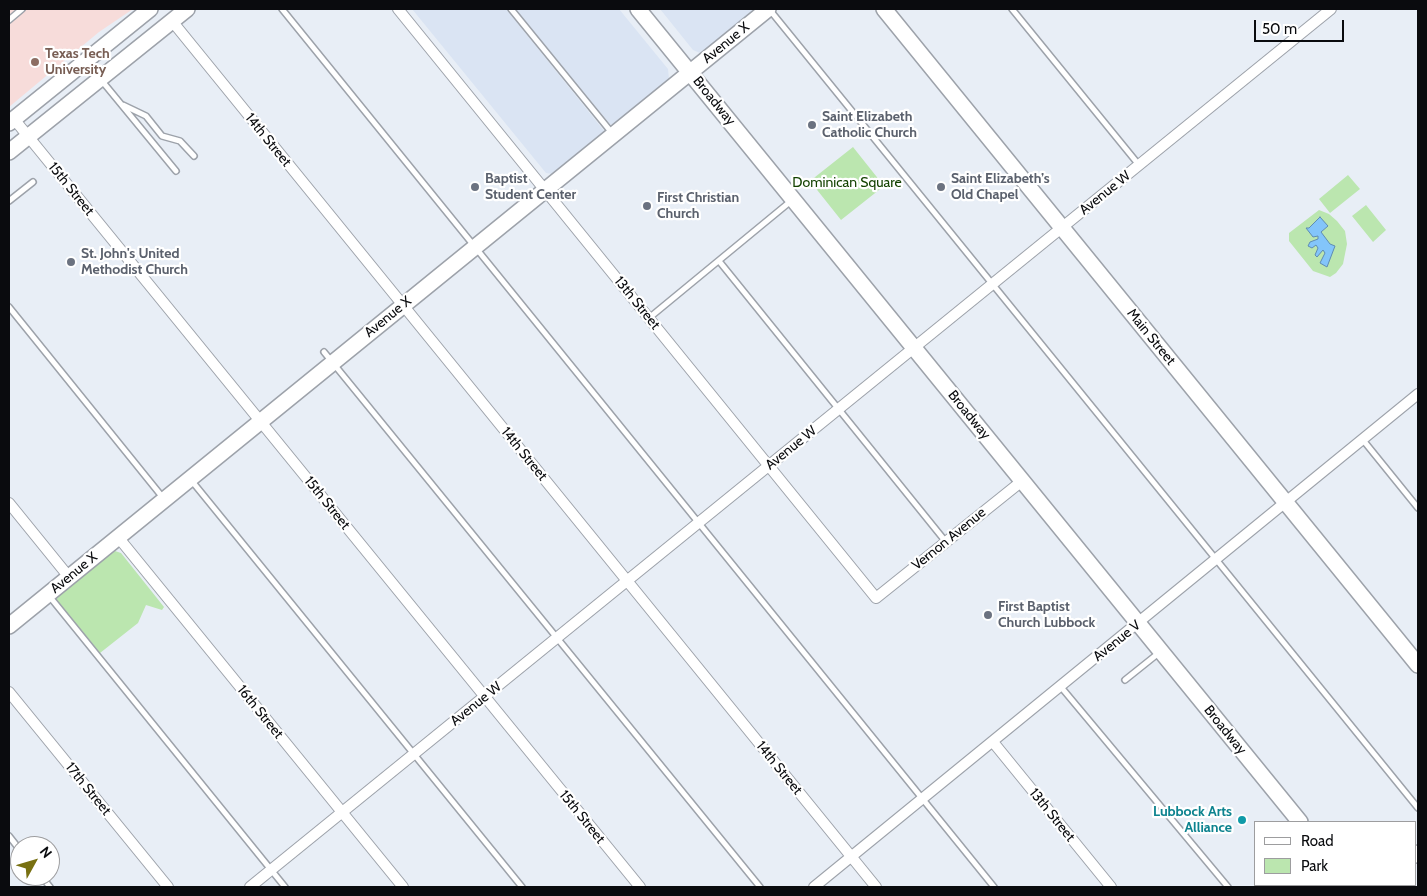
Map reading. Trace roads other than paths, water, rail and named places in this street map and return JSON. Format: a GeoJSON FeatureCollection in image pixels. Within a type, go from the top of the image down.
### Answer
{"type":"FeatureCollection","features":[{"type":"Feature","properties":{"kind":"street"},"geometry":{"type":"LineString","coordinates":[[10,118],[150,9]]}},
{"type":"Feature","properties":{"kind":"street"},"geometry":{"type":"LineString","coordinates":[[9,152],[187,9]]}},
{"type":"Feature","properties":{"kind":"street","name":"13th Street"},"geometry":{"type":"LineString","coordinates":[[398,9],[876,598]]}},
{"type":"Feature","properties":{"kind":"street","name":"Broadway"},"geometry":{"type":"LineString","coordinates":[[638,9],[1299,821]]}},
{"type":"Feature","properties":{"kind":"street","name":"Avenue X"},"geometry":{"type":"LineString","coordinates":[[9,626],[260,422],[328,357],[403,305],[769,9]]}},
{"type":"Feature","properties":{"kind":"street","name":"Main Street"},"geometry":{"type":"LineString","coordinates":[[884,9],[1418,665]]}},
{"type":"Feature","properties":{"kind":"street","name":"Avenue W"},"geometry":{"type":"LineString","coordinates":[[250,887],[1331,9]]}},
{"type":"Feature","properties":{"kind":"street","name":"14th Street"},"geometry":{"type":"LineString","coordinates":[[172,21],[876,887]]}},
{"type":"Feature","properties":{"kind":"street","name":"15th Street"},"geometry":{"type":"LineString","coordinates":[[10,118],[28,136],[640,887]]}},
{"type":"Feature","properties":{"kind":"street","name":"Avenue V"},"geometry":{"type":"LineString","coordinates":[[814,887],[1139,624],[1418,394]]}},
{"type":"Feature","properties":{"kind":"street","name":"Vernon Avenue"},"geometry":{"type":"LineString","coordinates":[[876,598],[1022,480]]}},
{"type":"Feature","properties":{"kind":"street"},"geometry":{"type":"LineString","coordinates":[[11,509],[69,577]]}},
{"type":"Feature","properties":{"kind":"street","name":"16th Street"},"geometry":{"type":"LineString","coordinates":[[118,537],[403,887]]}},
{"type":"Feature","properties":{"kind":"street","name":"17th Street"},"geometry":{"type":"LineString","coordinates":[[9,692],[168,887]]}},
{"type":"Feature","properties":{"kind":"street","name":"13th Street"},"geometry":{"type":"LineString","coordinates":[[993,742],[1111,887]]}},
{"type":"Feature","properties":{"kind":"lane"},"geometry":{"type":"LineString","coordinates":[[9,20],[22,9]]}},
{"type":"Feature","properties":{"kind":"lane"},"geometry":{"type":"LineString","coordinates":[[282,9],[994,887]]}},
{"type":"Feature","properties":{"kind":"lane"},"geometry":{"type":"LineString","coordinates":[[512,9],[613,135]]}},
{"type":"Feature","properties":{"kind":"lane"},"geometry":{"type":"LineString","coordinates":[[769,9],[1418,808]]}},
{"type":"Feature","properties":{"kind":"lane"},"geometry":{"type":"LineString","coordinates":[[1012,9],[1139,165]]}},
{"type":"Feature","properties":{"kind":"lane"},"geometry":{"type":"LineString","coordinates":[[100,78],[176,171]]}},
{"type":"Feature","properties":{"kind":"lane"},"geometry":{"type":"LineString","coordinates":[[120,104],[146,116],[162,136],[180,140],[194,156]]}},
{"type":"Feature","properties":{"kind":"lane"},"geometry":{"type":"LineString","coordinates":[[9,201],[33,182]]}},
{"type":"Feature","properties":{"kind":"lane"},"geometry":{"type":"LineString","coordinates":[[649,318],[794,199]]}},
{"type":"Feature","properties":{"kind":"lane"},"geometry":{"type":"LineString","coordinates":[[719,262],[946,542]]}},
{"type":"Feature","properties":{"kind":"lane"},"geometry":{"type":"LineString","coordinates":[[9,308],[164,500]]}},
{"type":"Feature","properties":{"kind":"lane"},"geometry":{"type":"LineString","coordinates":[[328,357],[760,887]]}},
{"type":"Feature","properties":{"kind":"lane"},"geometry":{"type":"LineString","coordinates":[[1363,440],[1418,508]]}},
{"type":"Feature","properties":{"kind":"lane"},"geometry":{"type":"LineString","coordinates":[[190,478],[522,887]]}},
{"type":"Feature","properties":{"kind":"lane"},"geometry":{"type":"LineString","coordinates":[[48,594],[285,887]]}},
{"type":"Feature","properties":{"kind":"lane"},"geometry":{"type":"LineString","coordinates":[[1125,680],[1161,651]]}},
{"type":"Feature","properties":{"kind":"lane"},"geometry":{"type":"LineString","coordinates":[[1061,687],[1228,887]]}},
{"type":"Feature","properties":{"kind":"water"},"geometry":{"type":"Polygon","coordinates":[[[1320,217],[1328,226],[1321,232],[1330,244],[1335,246],[1327,267],[1320,263],[1325,253],[1323,250],[1317,257],[1315,255],[1318,248],[1316,245],[1312,248],[1308,246],[1310,242],[1318,239],[1318,236],[1313,237],[1306,228],[1309,228],[1320,217]]]}},
{"type":"Feature","properties":{"kind":"place","name":"Texas Tech University"},"geometry":{"type":"Point","coordinates":[35,62]}},
{"type":"Feature","properties":{"kind":"place","name":"Saint Elizabeth Catholic Church"},"geometry":{"type":"Point","coordinates":[812,125]}},
{"type":"Feature","properties":{"kind":"place","name":"Baptist Student Center"},"geometry":{"type":"Point","coordinates":[475,187]}},
{"type":"Feature","properties":{"kind":"place","name":"Saint Elizabeth’s Old Chapel"},"geometry":{"type":"Point","coordinates":[941,187]}},
{"type":"Feature","properties":{"kind":"place","name":"First Christian Church"},"geometry":{"type":"Point","coordinates":[647,206]}},
{"type":"Feature","properties":{"kind":"place","name":"St. John's United Methodist Church"},"geometry":{"type":"Point","coordinates":[71,262]}},
{"type":"Feature","properties":{"kind":"place","name":"First Baptist Church Lubbock"},"geometry":{"type":"Point","coordinates":[988,615]}},
{"type":"Feature","properties":{"kind":"place","name":"Lubbock Arts Alliance"},"geometry":{"type":"Point","coordinates":[1242,820]}},
{"type":"Feature","properties":{"kind":"park label","name":"Dominican Square"},"geometry":{"type":"Point","coordinates":[847,183]}}]}
